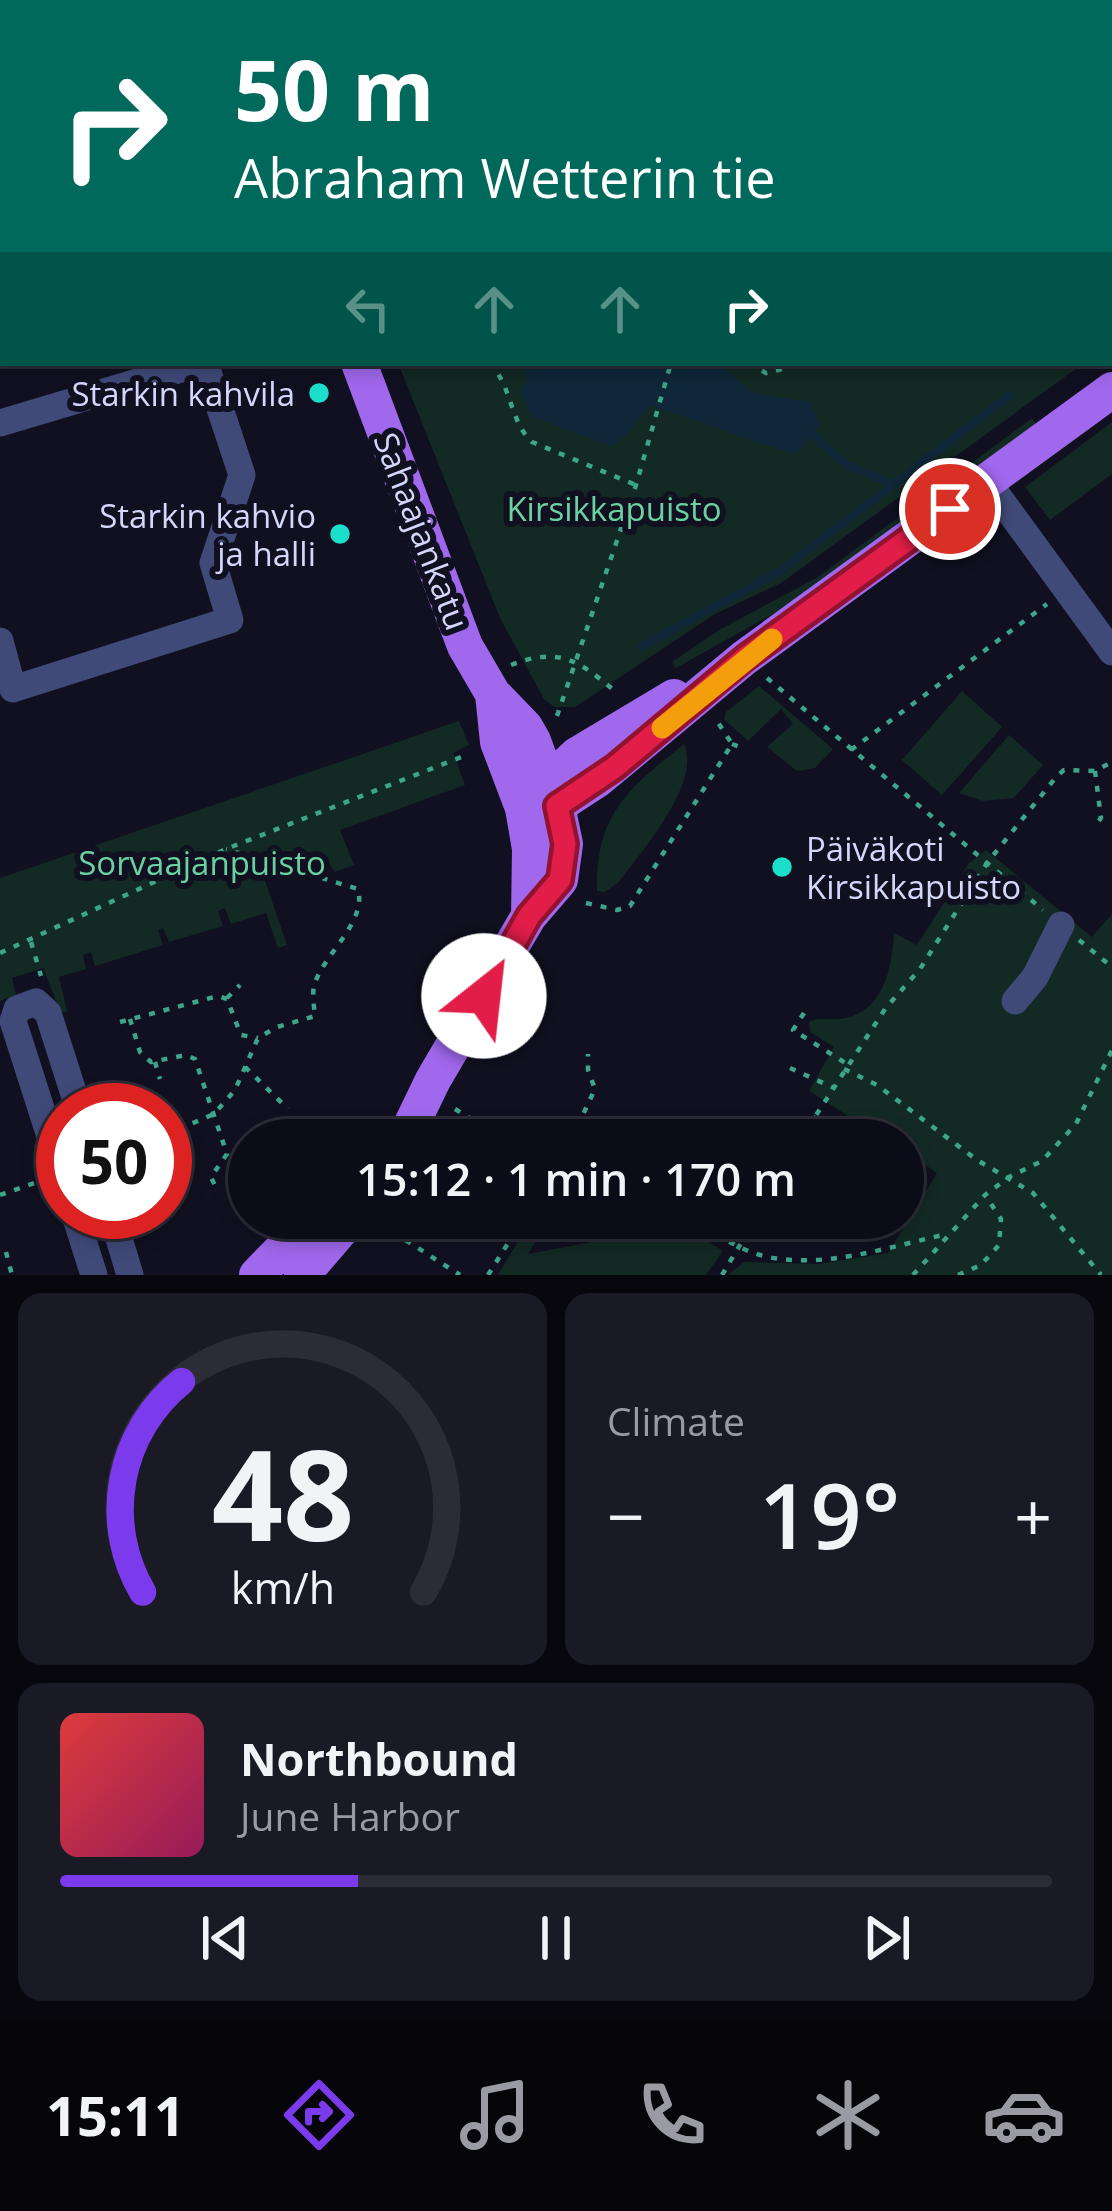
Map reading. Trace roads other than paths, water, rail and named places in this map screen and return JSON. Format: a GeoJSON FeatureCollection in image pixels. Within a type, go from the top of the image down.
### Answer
{"type":"FeatureCollection","features":[{"type":"Feature","properties":{"kind":"main road","name":"Sahaajankatu"},"geometry":{"type":"LineString","coordinates":[[359,366],[465,646],[502,680],[525,727],[565,864],[557,885],[529,916],[444,1095]]}},
{"type":"Feature","properties":{"kind":"main road"},"geometry":{"type":"LineString","coordinates":[[543,798],[615,767],[1112,390]]}},
{"type":"Feature","properties":{"kind":"main road"},"geometry":{"type":"LineString","coordinates":[[410,1119],[444,1095]]}},
{"type":"Feature","properties":{"kind":"main road"},"geometry":{"type":"LineString","coordinates":[[423,1119],[444,1095]]}},
{"type":"Feature","properties":{"kind":"main road"},"geometry":{"type":"LineString","coordinates":[[257,1275],[292,1239]]}},
{"type":"Feature","properties":{"kind":"main road"},"geometry":{"type":"LineString","coordinates":[[302,1275],[333,1239]]}},
{"type":"Feature","properties":{"kind":"street"},"geometry":{"type":"LineString","coordinates":[[0,422],[193,366]]}},
{"type":"Feature","properties":{"kind":"street"},"geometry":{"type":"LineString","coordinates":[[0,641],[14,688],[230,620],[213,563],[242,475],[204,366]]}},
{"type":"Feature","properties":{"kind":"street"},"geometry":{"type":"LineString","coordinates":[[987,481],[1112,652]]}},
{"type":"Feature","properties":{"kind":"street"},"geometry":{"type":"LineString","coordinates":[[1016,1001],[1035,977],[1061,925]]}},
{"type":"Feature","properties":{"kind":"street"},"geometry":{"type":"LineString","coordinates":[[36,1093],[13,1021],[17,1009],[36,1002],[48,1013],[70,1083]]}},
{"type":"Feature","properties":{"kind":"street"},"geometry":{"type":"LineString","coordinates":[[83,1239],[94,1275]]}},
{"type":"Feature","properties":{"kind":"street"},"geometry":{"type":"LineString","coordinates":[[119,1239],[130,1275]]}},
{"type":"Feature","properties":{"kind":"water"},"geometry":{"type":"Polygon","coordinates":[[[523,366],[721,366],[753,393],[811,402],[820,425],[796,454],[650,406],[611,446],[531,416],[520,389],[527,380],[523,366]]]}},
{"type":"Feature","properties":{"kind":"waterway"},"geometry":{"type":"LineString","coordinates":[[642,646],[779,572],[1009,396]]}},
{"type":"Feature","properties":{"kind":"waterway"},"geometry":{"type":"LineString","coordinates":[[805,428],[845,464],[894,485]]}},
{"type":"Feature","properties":{"kind":"place","name":"Starkin kahvila"},"geometry":{"type":"Point","coordinates":[319,393]}},
{"type":"Feature","properties":{"kind":"place","name":"Starkin kahvio ja halli"},"geometry":{"type":"Point","coordinates":[340,534]}},
{"type":"Feature","properties":{"kind":"place","name":"Päiväkoti Kirsikkapuisto"},"geometry":{"type":"Point","coordinates":[782,867]}},
{"type":"Feature","properties":{"kind":"park label","name":"Kirsikkapuisto"},"geometry":{"type":"Point","coordinates":[614,508]}},
{"type":"Feature","properties":{"kind":"park label","name":"Sorvaajanpuisto"},"geometry":{"type":"Point","coordinates":[202,862]}}]}
